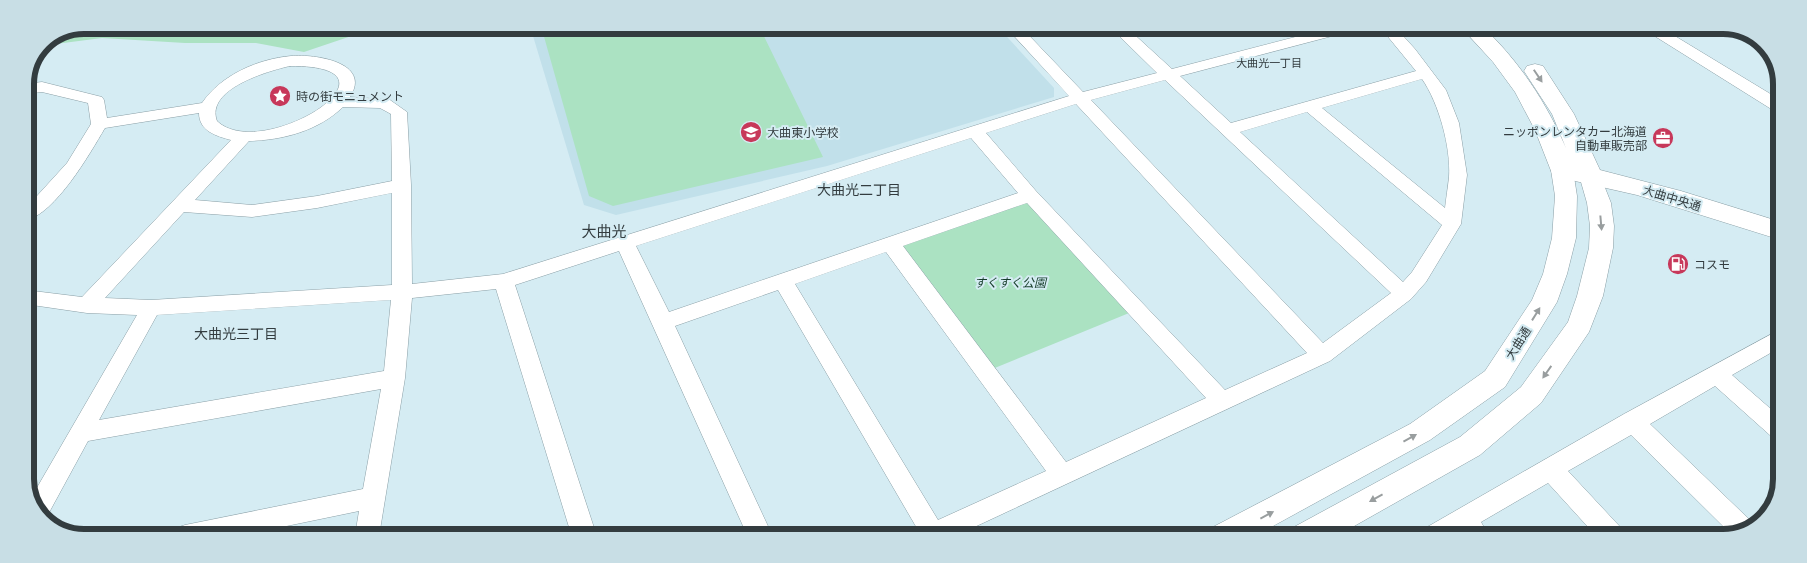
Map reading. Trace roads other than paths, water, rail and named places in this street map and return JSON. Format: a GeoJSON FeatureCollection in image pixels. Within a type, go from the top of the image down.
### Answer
{"type":"FeatureCollection","features":[{"type":"Feature","properties":{"kind":"main road","name":"大曲通"},"geometry":{"type":"LineString","coordinates":[[1478,34],[1508,65],[1536,107],[1554,145],[1562,170]]}},
{"type":"Feature","properties":{"kind":"main road"},"geometry":{"type":"LineString","coordinates":[[1501,34],[1529,64],[1563,114],[1590,175]]}},
{"type":"Feature","properties":{"kind":"main road","name":"大曲中央通"},"geometry":{"type":"LineString","coordinates":[[1562,170],[1590,175],[1773,229]]}},
{"type":"Feature","properties":{"kind":"street"},"geometry":{"type":"LineString","coordinates":[[1019,34],[1322,355]]}},
{"type":"Feature","properties":{"kind":"street"},"geometry":{"type":"LineString","coordinates":[[1124,34],[1404,294]]}},
{"type":"Feature","properties":{"kind":"street"},"geometry":{"type":"LineString","coordinates":[[34,298],[87,305],[151,308],[402,292],[504,281],[1079,98],[1323,34]]}},
{"type":"Feature","properties":{"kind":"street"},"geometry":{"type":"LineString","coordinates":[[945,529],[1322,355],[1404,294],[1419,277],[1452,224],[1458,174],[1451,123],[1438,90],[1392,34]]}},
{"type":"Feature","properties":{"kind":"street"},"geometry":{"type":"LineString","coordinates":[[1661,34],[1773,102]]}},
{"type":"Feature","properties":{"kind":"street"},"geometry":{"type":"LineString","coordinates":[[304,61],[328,63],[340,70],[346,78],[346,90],[338,102],[320,116],[287,131],[265,136],[226,134],[213,127],[207,118],[208,107],[215,95],[229,83],[247,73],[268,66],[304,61]]}},
{"type":"Feature","properties":{"kind":"street"},"geometry":{"type":"LineString","coordinates":[[1228,130],[1426,73]]}},
{"type":"Feature","properties":{"kind":"street"},"geometry":{"type":"LineString","coordinates":[[34,88],[42,87],[96,100],[99,124],[74,166],[43,201],[34,208]]}},
{"type":"Feature","properties":{"kind":"street"},"geometry":{"type":"LineString","coordinates":[[338,102],[384,103],[399,112],[401,136],[402,292],[394,378],[368,529]]}},
{"type":"Feature","properties":{"kind":"street"},"geometry":{"type":"LineString","coordinates":[[1309,106],[1452,224]]}},
{"type":"Feature","properties":{"kind":"street"},"geometry":{"type":"LineString","coordinates":[[99,124],[208,107]]}},
{"type":"Feature","properties":{"kind":"street"},"geometry":{"type":"LineString","coordinates":[[975,132],[1030,195],[1222,401]]}},
{"type":"Feature","properties":{"kind":"street"},"geometry":{"type":"LineString","coordinates":[[87,305],[244,136]]}},
{"type":"Feature","properties":{"kind":"street","name":"大曲通"},"geometry":{"type":"LineString","coordinates":[[1239,529],[1420,432],[1495,379],[1544,302],[1555,274],[1564,238],[1566,196],[1562,170]]}},
{"type":"Feature","properties":{"kind":"street"},"geometry":{"type":"LineString","coordinates":[[1321,529],[1470,446],[1531,395],[1580,325],[1590,296],[1601,248],[1602,226],[1590,175]]}},
{"type":"Feature","properties":{"kind":"street"},"geometry":{"type":"LineString","coordinates":[[180,204],[252,211],[317,202],[402,185]]}},
{"type":"Feature","properties":{"kind":"street"},"geometry":{"type":"LineString","coordinates":[[663,322],[784,282],[1030,195]]}},
{"type":"Feature","properties":{"kind":"street"},"geometry":{"type":"LineString","coordinates":[[624,243],[663,322],[757,529]]}},
{"type":"Feature","properties":{"kind":"street"},"geometry":{"type":"LineString","coordinates":[[891,244],[1062,475]]}},
{"type":"Feature","properties":{"kind":"street"},"geometry":{"type":"LineString","coordinates":[[504,281],[582,529]]}},
{"type":"Feature","properties":{"kind":"street"},"geometry":{"type":"LineString","coordinates":[[784,282],[926,529]]}},
{"type":"Feature","properties":{"kind":"street"},"geometry":{"type":"LineString","coordinates":[[40,504],[151,308]]}},
{"type":"Feature","properties":{"kind":"street"},"geometry":{"type":"LineString","coordinates":[[1470,529],[1550,468],[1773,342]]}},
{"type":"Feature","properties":{"kind":"street"},"geometry":{"type":"LineString","coordinates":[[1716,374],[1773,424]]}},
{"type":"Feature","properties":{"kind":"street"},"geometry":{"type":"LineString","coordinates":[[81,433],[394,378]]}},
{"type":"Feature","properties":{"kind":"street"},"geometry":{"type":"LineString","coordinates":[[1632,422],[1740,527]]}},
{"type":"Feature","properties":{"kind":"street"},"geometry":{"type":"LineString","coordinates":[[1550,468],[1606,529]]}},
{"type":"Feature","properties":{"kind":"street"},"geometry":{"type":"LineString","coordinates":[[219,529],[374,497]]}},
{"type":"Feature","properties":{"kind":"place","name":"時の街モニュメント"},"geometry":{"type":"Point","coordinates":[280,96]}},
{"type":"Feature","properties":{"kind":"place","name":"大曲東小学校"},"geometry":{"type":"Point","coordinates":[751,132]}},
{"type":"Feature","properties":{"kind":"place","name":"ニッポンレンタカー北海道 自動車販売部"},"geometry":{"type":"Point","coordinates":[1663,138]}},
{"type":"Feature","properties":{"kind":"place","name":"コスモ"},"geometry":{"type":"Point","coordinates":[1678,264]}},
{"type":"Feature","properties":{"kind":"district","name":"大曲光一丁目"},"geometry":{"type":"Point","coordinates":[1269,63]}},
{"type":"Feature","properties":{"kind":"district","name":"大曲光二丁目"},"geometry":{"type":"Point","coordinates":[859,190]}},
{"type":"Feature","properties":{"kind":"district","name":"大曲光"},"geometry":{"type":"Point","coordinates":[604,231]}},
{"type":"Feature","properties":{"kind":"district","name":"大曲光三丁目"},"geometry":{"type":"Point","coordinates":[236,334]}},
{"type":"Feature","properties":{"kind":"park label","name":"すくすく公園"},"geometry":{"type":"Point","coordinates":[1010,282]}}]}
